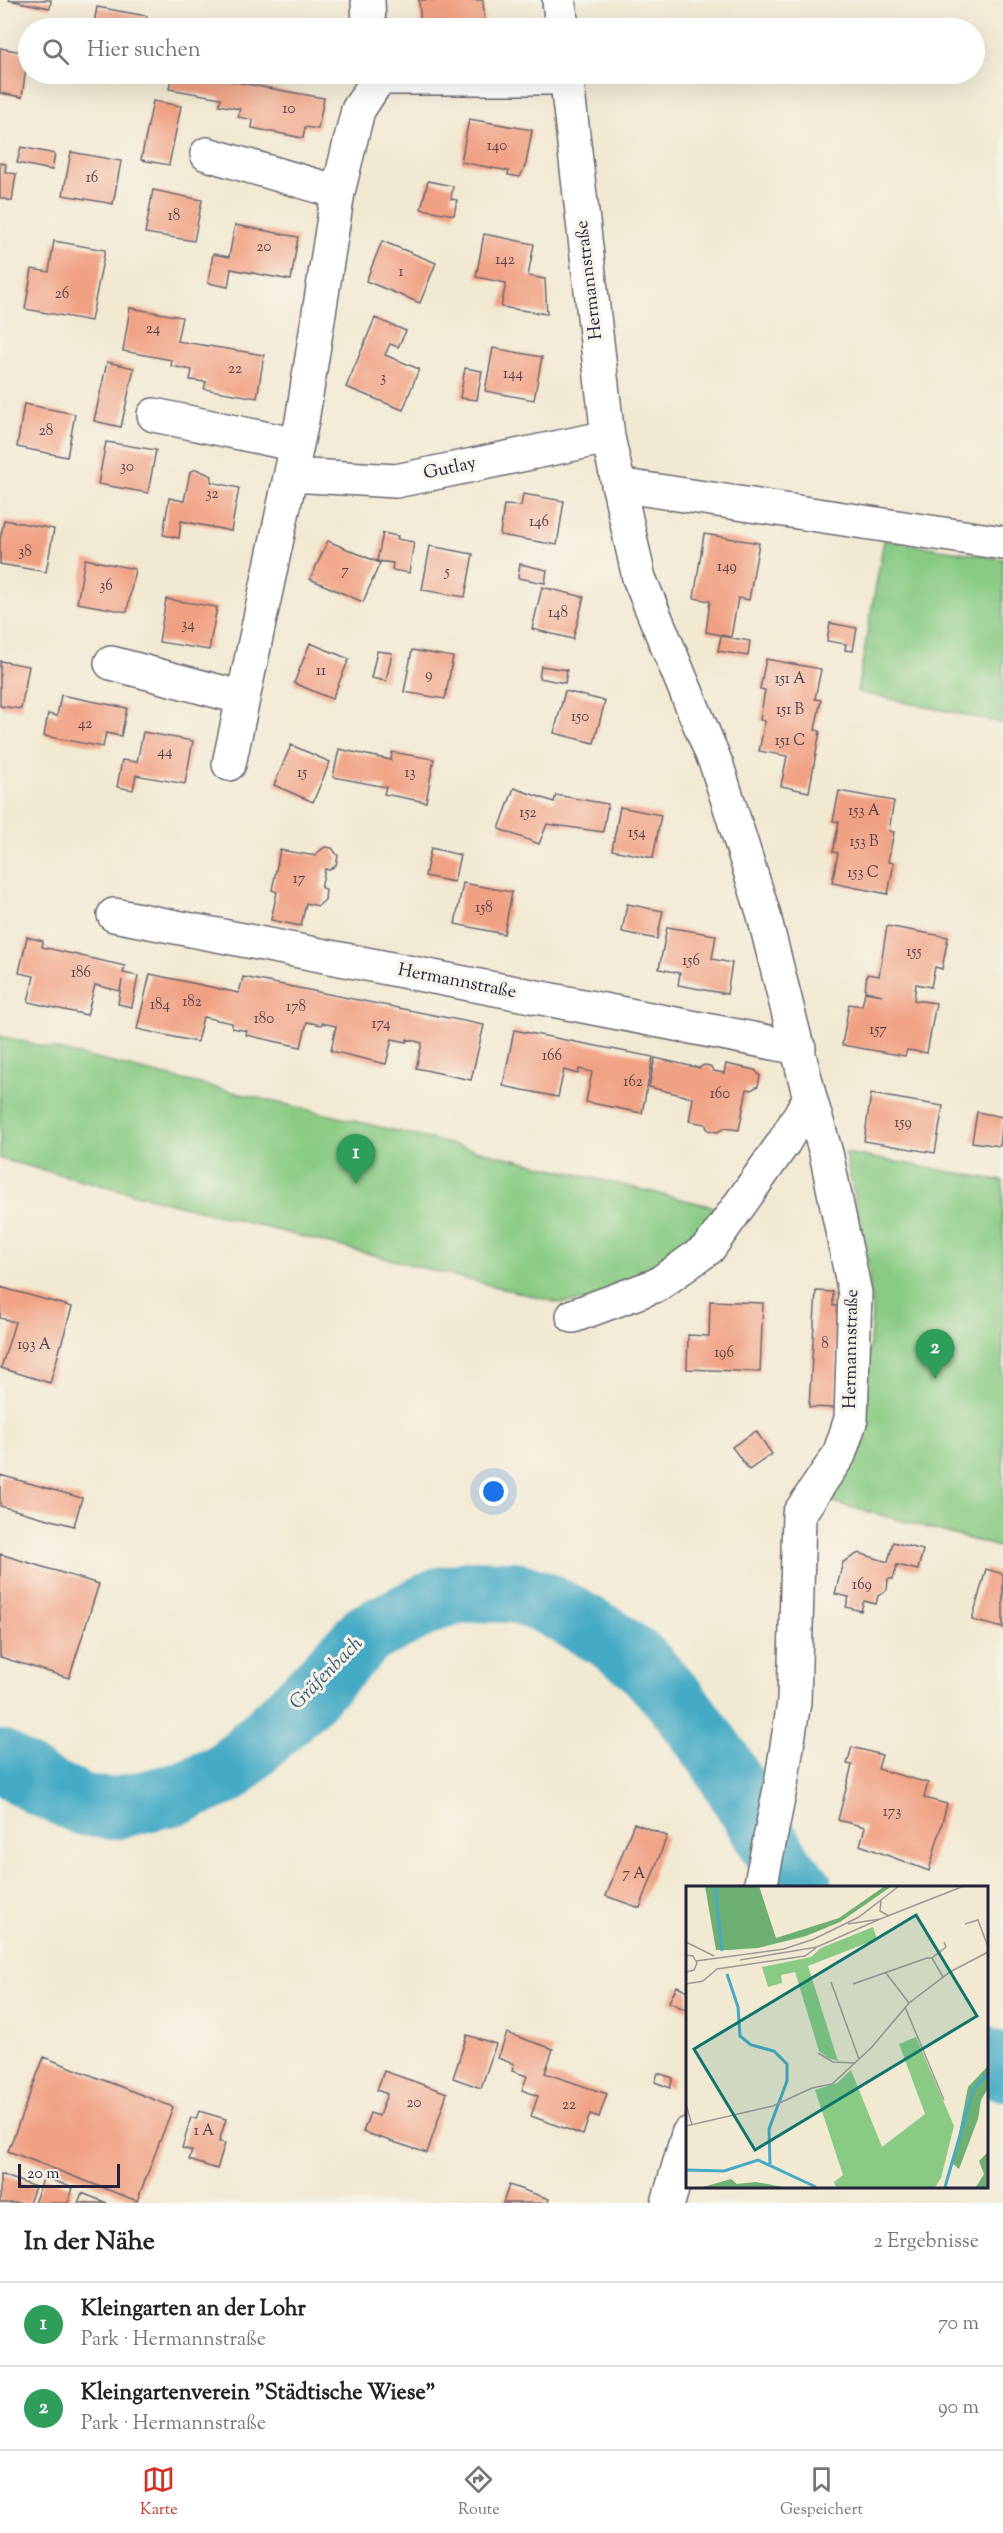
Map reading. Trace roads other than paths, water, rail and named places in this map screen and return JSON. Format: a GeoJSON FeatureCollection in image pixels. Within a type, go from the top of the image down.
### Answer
{"type":"FeatureCollection","features":[{"type":"Feature","properties":{"kind":"street"},"geometry":{"type":"LineString","coordinates":[[368,0],[369,18]]}},
{"type":"Feature","properties":{"kind":"street"},"geometry":{"type":"LineString","coordinates":[[560,0],[561,18]]}},
{"type":"Feature","properties":{"kind":"street"},"geometry":{"type":"LineString","coordinates":[[229,764],[294,460],[338,192],[358,110],[373,84]]}},
{"type":"Feature","properties":{"kind":"street","name":"Hermannstraße"},"geometry":{"type":"LineString","coordinates":[[567,84],[608,437],[639,578],[717,766],[763,912],[826,1153],[855,1293],[852,1419],[840,1455],[799,1514],[794,1702],[781,1784],[761,1884]]}},
{"type":"Feature","properties":{"kind":"street"},"geometry":{"type":"LineString","coordinates":[[207,154],[338,192]]}},
{"type":"Feature","properties":{"kind":"street","name":"Gutlay"},"geometry":{"type":"LineString","coordinates":[[154,415],[294,460],[396,481],[608,437]]}},
{"type":"Feature","properties":{"kind":"street"},"geometry":{"type":"LineString","coordinates":[[618,485],[1003,543]]}},
{"type":"Feature","properties":{"kind":"street"},"geometry":{"type":"LineString","coordinates":[[111,663],[243,698]]}},
{"type":"Feature","properties":{"kind":"street","name":"Hermannstraße"},"geometry":{"type":"LineString","coordinates":[[114,915],[799,1048]]}},
{"type":"Feature","properties":{"kind":"street"},"geometry":{"type":"LineString","coordinates":[[573,1316],[657,1285],[709,1248],[784,1142],[810,1098]]}},
{"type":"Feature","properties":{"kind":"street"},"geometry":{"type":"LineString","coordinates":[[668,2203],[686,2141]]}},
{"type":"Feature","properties":{"kind":"waterway","name":"Gräfenbach"},"geometry":{"type":"LineString","coordinates":[[0,1760],[41,1786],[84,1805],[112,1809],[180,1793],[226,1774],[303,1701],[367,1634],[439,1598],[474,1591],[514,1592],[550,1605],[607,1637],[640,1661],[679,1704],[719,1759],[785,1869],[800,1886]]}},
{"type":"Feature","properties":{"kind":"waterway","name":"Gräfenbach"},"geometry":{"type":"LineString","coordinates":[[988,2059],[1003,2070]]}},
{"type":"Feature","properties":{"kind":"place","name":"Kleingarten an der Lohr"},"geometry":{"type":"Point","coordinates":[356,1184]}},
{"type":"Feature","properties":{"kind":"place","name":"Kleingartenverein \"Städtische Wiese\""},"geometry":{"type":"Point","coordinates":[935,1379]}}]}
